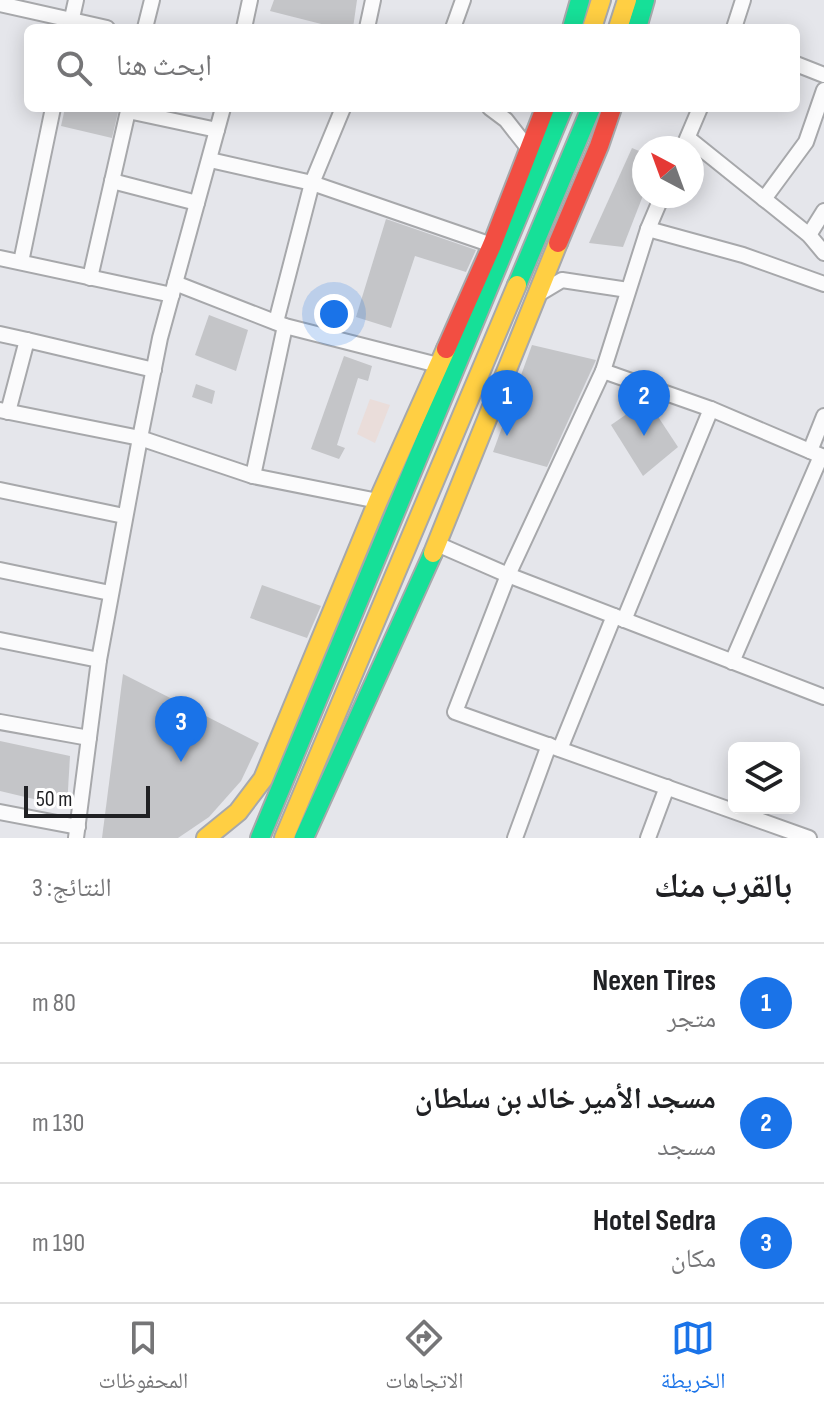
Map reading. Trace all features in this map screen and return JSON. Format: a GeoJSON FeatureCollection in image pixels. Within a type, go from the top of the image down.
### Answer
{"type":"FeatureCollection","features":[{"type":"Feature","properties":{"kind":"main road"},"geometry":{"type":"LineString","coordinates":[[573,24],[580,0]]}},
{"type":"Feature","properties":{"kind":"main road"},"geometry":{"type":"LineString","coordinates":[[593,24],[601,0]]}},
{"type":"Feature","properties":{"kind":"main road"},"geometry":{"type":"LineString","coordinates":[[619,24],[627,0]]}},
{"type":"Feature","properties":{"kind":"main road"},"geometry":{"type":"LineString","coordinates":[[638,24],[645,0]]}},
{"type":"Feature","properties":{"kind":"main road"},"geometry":{"type":"LineString","coordinates":[[206,838],[237,815],[263,779],[378,501],[492,245],[543,112]]}},
{"type":"Feature","properties":{"kind":"main road"},"geometry":{"type":"LineString","coordinates":[[260,838],[561,112]]}},
{"type":"Feature","properties":{"kind":"main road"},"geometry":{"type":"LineString","coordinates":[[284,838],[589,112]]}},
{"type":"Feature","properties":{"kind":"main road"},"geometry":{"type":"LineString","coordinates":[[304,838],[437,544],[611,112]]}},
{"type":"Feature","properties":{"kind":"main road"},"geometry":{"type":"LineString","coordinates":[[314,814],[314,838]]}},
{"type":"Feature","properties":{"kind":"main road"},"geometry":{"type":"LineString","coordinates":[[237,815],[237,838]]}},
{"type":"Feature","properties":{"kind":"street"},"geometry":{"type":"LineString","coordinates":[[0,4],[70,24],[76,0]]}},
{"type":"Feature","properties":{"kind":"street"},"geometry":{"type":"LineString","coordinates":[[146,24],[152,0]]}},
{"type":"Feature","properties":{"kind":"street"},"geometry":{"type":"LineString","coordinates":[[245,24],[250,0]]}},
{"type":"Feature","properties":{"kind":"street"},"geometry":{"type":"LineString","coordinates":[[368,24],[373,0]]}},
{"type":"Feature","properties":{"kind":"street"},"geometry":{"type":"LineString","coordinates":[[454,24],[463,0]]}},
{"type":"Feature","properties":{"kind":"street"},"geometry":{"type":"LineString","coordinates":[[735,24],[743,0]]}},
{"type":"Feature","properties":{"kind":"street"},"geometry":{"type":"LineString","coordinates":[[800,66],[824,75]]}},
{"type":"Feature","properties":{"kind":"street"},"geometry":{"type":"LineString","coordinates":[[764,199],[806,142],[824,90]]}},
{"type":"Feature","properties":{"kind":"street"},"geometry":{"type":"LineString","coordinates":[[21,262],[52,112]]}},
{"type":"Feature","properties":{"kind":"street"},"geometry":{"type":"LineString","coordinates":[[90,278],[128,112]]}},
{"type":"Feature","properties":{"kind":"street"},"geometry":{"type":"LineString","coordinates":[[133,112],[217,130]]}},
{"type":"Feature","properties":{"kind":"street"},"geometry":{"type":"LineString","coordinates":[[0,812],[77,832],[99,660],[124,516],[154,370],[222,112]]}},
{"type":"Feature","properties":{"kind":"street"},"geometry":{"type":"LineString","coordinates":[[253,476],[281,324],[312,183],[341,112]]}},
{"type":"Feature","properties":{"kind":"street"},"geometry":{"type":"LineString","coordinates":[[495,112],[506,120],[528,148]]}},
{"type":"Feature","properties":{"kind":"street"},"geometry":{"type":"LineString","coordinates":[[688,136],[698,112]]}},
{"type":"Feature","properties":{"kind":"street"},"geometry":{"type":"LineString","coordinates":[[704,156],[809,235],[824,253]]}},
{"type":"Feature","properties":{"kind":"street"},"geometry":{"type":"LineString","coordinates":[[210,160],[312,183],[492,245]]}},
{"type":"Feature","properties":{"kind":"street"},"geometry":{"type":"LineString","coordinates":[[112,181],[197,203]]}},
{"type":"Feature","properties":{"kind":"street"},"geometry":{"type":"LineString","coordinates":[[657,208],[603,371],[508,575],[455,712],[799,836]]}},
{"type":"Feature","properties":{"kind":"street"},"geometry":{"type":"LineString","coordinates":[[809,235],[824,211]]}},
{"type":"Feature","properties":{"kind":"street"},"geometry":{"type":"LineString","coordinates":[[648,229],[743,255],[824,284]]}},
{"type":"Feature","properties":{"kind":"street"},"geometry":{"type":"LineString","coordinates":[[0,258],[90,278],[174,289],[281,324],[438,365]]}},
{"type":"Feature","properties":{"kind":"street"},"geometry":{"type":"LineString","coordinates":[[536,295],[562,280],[628,290]]}},
{"type":"Feature","properties":{"kind":"street"},"geometry":{"type":"LineString","coordinates":[[0,334],[154,370]]}},
{"type":"Feature","properties":{"kind":"street"},"geometry":{"type":"LineString","coordinates":[[27,340],[4,411],[140,438],[253,476],[378,501]]}},
{"type":"Feature","properties":{"kind":"street"},"geometry":{"type":"LineString","coordinates":[[603,371],[711,409],[818,455]]}},
{"type":"Feature","properties":{"kind":"street"},"geometry":{"type":"LineString","coordinates":[[515,838],[554,747],[619,618],[711,409]]}},
{"type":"Feature","properties":{"kind":"street"},"geometry":{"type":"LineString","coordinates":[[732,662],[818,455],[824,416]]}},
{"type":"Feature","properties":{"kind":"street"},"geometry":{"type":"LineString","coordinates":[[0,490],[124,516]]}},
{"type":"Feature","properties":{"kind":"street"},"geometry":{"type":"LineString","coordinates":[[437,544],[508,575],[824,697]]}},
{"type":"Feature","properties":{"kind":"street"},"geometry":{"type":"LineString","coordinates":[[0,570],[110,593]]}},
{"type":"Feature","properties":{"kind":"street"},"geometry":{"type":"LineString","coordinates":[[0,640],[99,660]]}},
{"type":"Feature","properties":{"kind":"street"},"geometry":{"type":"LineString","coordinates":[[0,722],[89,738]]}},
{"type":"Feature","properties":{"kind":"street"},"geometry":{"type":"LineString","coordinates":[[648,838],[667,787]]}},
{"type":"Feature","properties":{"kind":"shaded area"},"geometry":{"type":"Polygon","coordinates":[[[370,399],[390,405],[375,443],[357,434],[370,399]]]}},
{"type":"Feature","properties":{"kind":"building"},"geometry":{"type":"Polygon","coordinates":[[[274,0],[357,0],[354,24],[321,24],[270,11],[274,0]]]}},
{"type":"Feature","properties":{"kind":"building"},"geometry":{"type":"Polygon","coordinates":[[[64,112],[118,112],[112,138],[61,126],[64,112]]]}},
{"type":"Feature","properties":{"kind":"building"},"geometry":{"type":"Polygon","coordinates":[[[632,148],[632,208],[638,208],[623,247],[589,243],[632,148]]]}},
{"type":"Feature","properties":{"kind":"building"},"geometry":{"type":"Polygon","coordinates":[[[386,219],[476,250],[466,272],[415,256],[391,328],[356,317],[386,219]]]}},
{"type":"Feature","properties":{"kind":"building"},"geometry":{"type":"Polygon","coordinates":[[[209,315],[248,330],[236,371],[195,355],[209,315]]]}},
{"type":"Feature","properties":{"kind":"building"},"geometry":{"type":"Polygon","coordinates":[[[532,345],[596,360],[547,467],[493,452],[532,345]]]}},
{"type":"Feature","properties":{"kind":"building"},"geometry":{"type":"Polygon","coordinates":[[[344,356],[372,366],[368,381],[358,378],[337,445],[345,448],[339,459],[311,449],[344,356]]]}},
{"type":"Feature","properties":{"kind":"building"},"geometry":{"type":"Polygon","coordinates":[[[196,384],[215,391],[212,404],[192,397],[196,384]]]}},
{"type":"Feature","properties":{"kind":"building"},"geometry":{"type":"Polygon","coordinates":[[[647,400],[678,447],[643,476],[611,425],[647,400]]]}},
{"type":"Feature","properties":{"kind":"building"},"geometry":{"type":"Polygon","coordinates":[[[262,585],[321,606],[307,638],[250,618],[262,585]]]}},
{"type":"Feature","properties":{"kind":"building"},"geometry":{"type":"Polygon","coordinates":[[[123,674],[259,743],[241,781],[209,817],[178,838],[102,838],[123,674]]]}},
{"type":"Feature","properties":{"kind":"building"},"geometry":{"type":"Polygon","coordinates":[[[0,741],[70,756],[67,807],[0,791],[0,741]]]}},
{"type":"Feature","properties":{"kind":"traffic: fast"},"geometry":{"type":"LineString","coordinates":[[573,24],[580,0]]}},
{"type":"Feature","properties":{"kind":"traffic: fast"},"geometry":{"type":"LineString","coordinates":[[638,24],[645,0]]}},
{"type":"Feature","properties":{"kind":"traffic: fast"},"geometry":{"type":"LineString","coordinates":[[260,838],[561,112]]}},
{"type":"Feature","properties":{"kind":"traffic: fast"},"geometry":{"type":"LineString","coordinates":[[517,285],[589,112]]}},
{"type":"Feature","properties":{"kind":"traffic: fast"},"geometry":{"type":"LineString","coordinates":[[304,838],[433,553]]}},
{"type":"Feature","properties":{"kind":"traffic: slow"},"geometry":{"type":"LineString","coordinates":[[593,24],[601,0]]}},
{"type":"Feature","properties":{"kind":"traffic: slow"},"geometry":{"type":"LineString","coordinates":[[619,24],[627,0]]}},
{"type":"Feature","properties":{"kind":"traffic: slow"},"geometry":{"type":"LineString","coordinates":[[433,553],[558,243]]}},
{"type":"Feature","properties":{"kind":"traffic: slow"},"geometry":{"type":"LineString","coordinates":[[284,838],[517,285]]}},
{"type":"Feature","properties":{"kind":"traffic: slow"},"geometry":{"type":"LineString","coordinates":[[206,838],[238,812],[263,779],[378,501],[446,349]]}},
{"type":"Feature","properties":{"kind":"traffic: jam"},"geometry":{"type":"LineString","coordinates":[[446,349],[492,245],[543,112]]}},
{"type":"Feature","properties":{"kind":"traffic: jam"},"geometry":{"type":"LineString","coordinates":[[558,243],[611,112]]}},
{"type":"Feature","properties":{"kind":"place","name":"Nexen Tires"},"geometry":{"type":"Point","coordinates":[507,436]}},
{"type":"Feature","properties":{"kind":"place","name":"مسجد الأمير خالد بن سلطان"},"geometry":{"type":"Point","coordinates":[644,436]}},
{"type":"Feature","properties":{"kind":"place","name":"Hotel Sedra"},"geometry":{"type":"Point","coordinates":[181,762]}}]}
